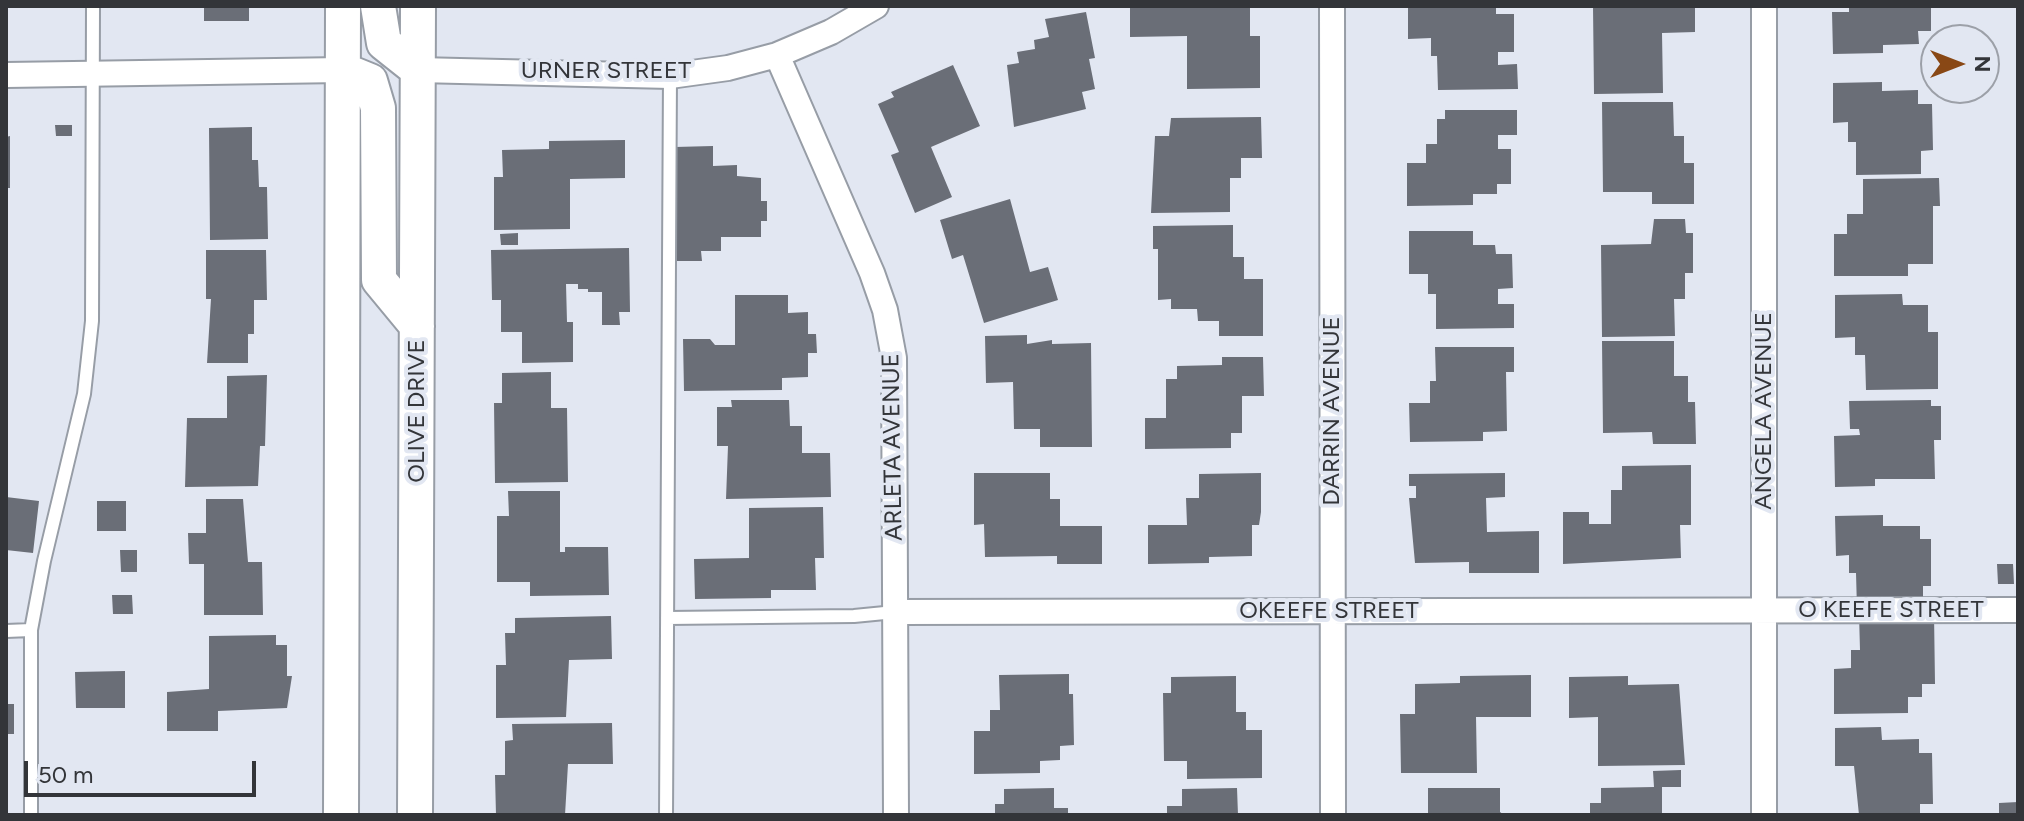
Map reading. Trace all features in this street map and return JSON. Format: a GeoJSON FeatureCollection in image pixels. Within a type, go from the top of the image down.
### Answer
{"type":"FeatureCollection","features":[{"type":"Feature","properties":{"kind":"main road"},"geometry":{"type":"LineString","coordinates":[[341,815],[343,6]]}},
{"type":"Feature","properties":{"kind":"main road"},"geometry":{"type":"LineString","coordinates":[[378,6],[384,43],[418,70]]}},
{"type":"Feature","properties":{"kind":"main road","name":"OLIVE DRIVE"},"geometry":{"type":"LineString","coordinates":[[415,815],[418,6]]}},
{"type":"Feature","properties":{"kind":"main road"},"geometry":{"type":"LineString","coordinates":[[343,70],[370,81],[378,108],[379,280],[417,326]]}},
{"type":"Feature","properties":{"kind":"street","name":"URNER STREET"},"geometry":{"type":"LineString","coordinates":[[418,70],[670,76],[728,68],[777,55],[831,32],[876,6]]}},
{"type":"Feature","properties":{"kind":"street","name":"DARRIN AVENUE"},"geometry":{"type":"LineString","coordinates":[[1332,6],[1333,815]]}},
{"type":"Feature","properties":{"kind":"street","name":"ANGELA AVENUE"},"geometry":{"type":"LineString","coordinates":[[1764,6],[1764,815]]}},
{"type":"Feature","properties":{"kind":"street","name":"ARLETA AVENUE"},"geometry":{"type":"LineString","coordinates":[[777,55],[885,310],[894,358],[896,815]]}},
{"type":"Feature","properties":{"kind":"street"},"geometry":{"type":"LineString","coordinates":[[6,75],[343,70]]}},
{"type":"Feature","properties":{"kind":"street","name":"OKEEFE STREET"},"geometry":{"type":"LineString","coordinates":[[895,612],[1764,610]]}},
{"type":"Feature","properties":{"kind":"street","name":"O KEEFE STREET"},"geometry":{"type":"LineString","coordinates":[[1764,610],[2018,610]]}},
{"type":"Feature","properties":{"kind":"lane"},"geometry":{"type":"LineString","coordinates":[[31,815],[31,630],[44,561],[84,394],[92,321],[93,6]]}},
{"type":"Feature","properties":{"kind":"lane"},"geometry":{"type":"LineString","coordinates":[[666,815],[670,76]]}},
{"type":"Feature","properties":{"kind":"lane"},"geometry":{"type":"LineString","coordinates":[[667,618],[854,616],[895,612]]}},
{"type":"Feature","properties":{"kind":"lane"},"geometry":{"type":"LineString","coordinates":[[6,631],[31,630]]}},
{"type":"Feature","properties":{"kind":"building"},"geometry":{"type":"Polygon","coordinates":[[[204,6],[249,6],[249,21],[204,21],[204,6]]]}},
{"type":"Feature","properties":{"kind":"building"},"geometry":{"type":"Polygon","coordinates":[[[1130,6],[1250,7],[1250,36],[1260,36],[1260,88],[1187,89],[1187,36],[1130,37],[1130,6]]]}},
{"type":"Feature","properties":{"kind":"building"},"geometry":{"type":"Polygon","coordinates":[[[1408,6],[1496,6],[1496,14],[1514,14],[1514,52],[1498,52],[1498,65],[1517,64],[1518,89],[1438,90],[1437,56],[1431,56],[1431,38],[1408,39],[1408,6]]]}},
{"type":"Feature","properties":{"kind":"building"},"geometry":{"type":"Polygon","coordinates":[[[1593,6],[1695,6],[1695,32],[1662,33],[1663,93],[1594,94],[1593,6]]]}},
{"type":"Feature","properties":{"kind":"building"},"geometry":{"type":"Polygon","coordinates":[[[1849,6],[1931,6],[1931,24],[1920,24],[1919,44],[1883,45],[1883,53],[1833,54],[1832,12],[1849,12],[1849,6]]]}},
{"type":"Feature","properties":{"kind":"building"},"geometry":{"type":"Polygon","coordinates":[[[1086,12],[1095,58],[1089,59],[1095,89],[1082,92],[1086,109],[1014,127],[1007,65],[1019,63],[1017,52],[1035,49],[1034,40],[1049,37],[1045,19],[1086,12]]]}},
{"type":"Feature","properties":{"kind":"building"},"geometry":{"type":"Polygon","coordinates":[[[953,65],[980,126],[931,147],[952,197],[915,213],[891,155],[899,152],[878,104],[894,97],[891,92],[953,65]]]}},
{"type":"Feature","properties":{"kind":"building"},"geometry":{"type":"Polygon","coordinates":[[[1882,82],[1882,91],[1918,90],[1918,104],[1932,104],[1933,150],[1921,151],[1921,174],[1856,175],[1856,142],[1848,142],[1848,122],[1833,123],[1833,83],[1882,82]]]}},
{"type":"Feature","properties":{"kind":"building"},"geometry":{"type":"Polygon","coordinates":[[[1602,102],[1673,102],[1674,136],[1684,136],[1684,163],[1694,163],[1694,204],[1652,204],[1652,192],[1603,192],[1602,102]]]}},
{"type":"Feature","properties":{"kind":"building"},"geometry":{"type":"Polygon","coordinates":[[[1445,110],[1517,110],[1517,135],[1498,135],[1498,149],[1511,149],[1511,184],[1497,184],[1497,194],[1473,194],[1473,205],[1407,206],[1407,163],[1426,163],[1426,144],[1437,144],[1437,119],[1445,119],[1445,110]]]}},
{"type":"Feature","properties":{"kind":"building"},"geometry":{"type":"Polygon","coordinates":[[[1261,117],[1262,158],[1241,158],[1241,178],[1230,178],[1230,212],[1151,213],[1155,136],[1169,136],[1171,118],[1261,117]]]}},
{"type":"Feature","properties":{"kind":"building"},"geometry":{"type":"Polygon","coordinates":[[[55,125],[72,125],[72,136],[56,136],[55,125]]]}},
{"type":"Feature","properties":{"kind":"building"},"geometry":{"type":"Polygon","coordinates":[[[252,127],[252,160],[258,160],[259,187],[267,187],[268,239],[210,240],[209,128],[252,127]]]}},
{"type":"Feature","properties":{"kind":"building"},"geometry":{"type":"Polygon","coordinates":[[[10,136],[10,188],[6,188],[6,137],[10,136]]]}},
{"type":"Feature","properties":{"kind":"building"},"geometry":{"type":"Polygon","coordinates":[[[625,140],[625,178],[570,179],[570,229],[494,230],[494,177],[503,177],[502,150],[549,149],[549,141],[625,140]]]}},
{"type":"Feature","properties":{"kind":"building"},"geometry":{"type":"Polygon","coordinates":[[[713,146],[713,166],[737,165],[737,176],[761,178],[761,201],[767,201],[767,221],[761,221],[761,237],[721,237],[721,251],[701,251],[702,261],[676,261],[675,147],[713,146]]]}},
{"type":"Feature","properties":{"kind":"building"},"geometry":{"type":"Polygon","coordinates":[[[1939,178],[1940,206],[1933,206],[1933,264],[1908,264],[1908,276],[1834,276],[1834,234],[1847,234],[1847,214],[1863,214],[1863,179],[1939,178]]]}},
{"type":"Feature","properties":{"kind":"building"},"geometry":{"type":"Polygon","coordinates":[[[1010,199],[1030,272],[1048,267],[1058,300],[984,323],[963,255],[952,259],[940,220],[1010,199]]]}},
{"type":"Feature","properties":{"kind":"building"},"geometry":{"type":"Polygon","coordinates":[[[1654,219],[1685,219],[1686,233],[1693,233],[1693,273],[1685,273],[1685,299],[1674,299],[1675,336],[1602,337],[1601,245],[1651,244],[1654,219]]]}},
{"type":"Feature","properties":{"kind":"building"},"geometry":{"type":"Polygon","coordinates":[[[1233,225],[1233,257],[1244,257],[1244,279],[1263,279],[1263,336],[1219,336],[1219,321],[1198,321],[1197,309],[1171,309],[1171,299],[1158,300],[1158,249],[1153,249],[1153,226],[1233,225]]]}},
{"type":"Feature","properties":{"kind":"building"},"geometry":{"type":"Polygon","coordinates":[[[1409,231],[1473,231],[1473,245],[1495,245],[1496,254],[1512,254],[1513,288],[1498,289],[1498,304],[1514,304],[1514,328],[1436,329],[1436,294],[1428,294],[1428,274],[1409,274],[1409,231]]]}},
{"type":"Feature","properties":{"kind":"building"},"geometry":{"type":"Polygon","coordinates":[[[518,233],[518,245],[501,245],[500,234],[518,233]]]}},
{"type":"Feature","properties":{"kind":"building"},"geometry":{"type":"Polygon","coordinates":[[[629,248],[630,312],[619,312],[620,325],[602,325],[602,292],[588,292],[588,289],[578,289],[578,284],[566,284],[567,322],[573,322],[573,362],[522,363],[522,332],[501,332],[501,300],[492,300],[491,250],[629,248]]]}},
{"type":"Feature","properties":{"kind":"building"},"geometry":{"type":"Polygon","coordinates":[[[206,250],[266,250],[267,300],[254,300],[254,334],[248,334],[248,363],[207,363],[211,299],[206,299],[206,250]]]}},
{"type":"Feature","properties":{"kind":"building"},"geometry":{"type":"Polygon","coordinates":[[[1902,294],[1903,305],[1928,305],[1928,332],[1938,332],[1938,389],[1866,390],[1865,355],[1855,355],[1855,337],[1835,338],[1835,295],[1902,294]]]}},
{"type":"Feature","properties":{"kind":"building"},"geometry":{"type":"Polygon","coordinates":[[[735,295],[788,295],[788,313],[808,312],[808,334],[816,334],[817,353],[808,353],[808,377],[782,378],[782,390],[684,391],[683,339],[710,339],[715,345],[735,345],[735,295]]]}},
{"type":"Feature","properties":{"kind":"building"},"geometry":{"type":"Polygon","coordinates":[[[1027,335],[1027,344],[1052,340],[1052,344],[1091,343],[1092,447],[1040,447],[1040,429],[1014,429],[1013,382],[986,383],[985,336],[1027,335]]]}},
{"type":"Feature","properties":{"kind":"building"},"geometry":{"type":"Polygon","coordinates":[[[1602,341],[1674,341],[1674,376],[1688,376],[1688,402],[1695,402],[1696,444],[1653,444],[1652,432],[1603,433],[1602,341]]]}},
{"type":"Feature","properties":{"kind":"building"},"geometry":{"type":"Polygon","coordinates":[[[1435,347],[1514,347],[1514,372],[1506,372],[1507,431],[1483,432],[1483,441],[1410,442],[1409,403],[1430,403],[1430,381],[1436,381],[1435,347]]]}},
{"type":"Feature","properties":{"kind":"building"},"geometry":{"type":"Polygon","coordinates":[[[1222,357],[1263,357],[1264,396],[1242,396],[1242,433],[1231,433],[1231,448],[1145,449],[1145,418],[1166,418],[1166,379],[1177,379],[1177,366],[1222,365],[1222,357]]]}},
{"type":"Feature","properties":{"kind":"building"},"geometry":{"type":"Polygon","coordinates":[[[551,372],[551,408],[567,408],[568,482],[495,483],[494,403],[502,403],[502,373],[551,372]]]}},
{"type":"Feature","properties":{"kind":"building"},"geometry":{"type":"Polygon","coordinates":[[[267,375],[265,446],[260,446],[258,486],[185,487],[187,418],[227,418],[227,376],[267,375]]]}},
{"type":"Feature","properties":{"kind":"building"},"geometry":{"type":"Polygon","coordinates":[[[731,400],[789,400],[790,426],[802,426],[802,453],[830,453],[831,497],[726,499],[728,446],[717,446],[717,407],[732,407],[731,400]]]}},
{"type":"Feature","properties":{"kind":"building"},"geometry":{"type":"Polygon","coordinates":[[[1931,400],[1931,406],[1941,406],[1941,440],[1934,440],[1935,479],[1875,479],[1875,486],[1835,487],[1834,436],[1860,435],[1859,429],[1850,429],[1849,401],[1931,400]]]}},
{"type":"Feature","properties":{"kind":"building"},"geometry":{"type":"Polygon","coordinates":[[[1691,465],[1691,525],[1680,525],[1681,558],[1563,564],[1563,512],[1589,512],[1589,524],[1611,524],[1611,490],[1622,490],[1622,466],[1691,465]]]}},
{"type":"Feature","properties":{"kind":"building"},"geometry":{"type":"Polygon","coordinates":[[[974,473],[1050,473],[1050,499],[1060,499],[1060,526],[1102,526],[1102,564],[1057,564],[1057,556],[985,557],[984,524],[974,525],[974,473]]]}},
{"type":"Feature","properties":{"kind":"building"},"geometry":{"type":"Polygon","coordinates":[[[1261,473],[1261,512],[1259,525],[1252,525],[1252,556],[1209,557],[1209,563],[1148,564],[1148,525],[1187,525],[1186,498],[1199,498],[1199,474],[1261,473]]]}},
{"type":"Feature","properties":{"kind":"building"},"geometry":{"type":"Polygon","coordinates":[[[1505,473],[1505,497],[1486,498],[1487,532],[1539,531],[1539,573],[1469,573],[1469,562],[1415,563],[1409,498],[1416,498],[1416,486],[1409,486],[1409,474],[1505,473]]]}},
{"type":"Feature","properties":{"kind":"building"},"geometry":{"type":"Polygon","coordinates":[[[508,491],[560,491],[560,552],[565,552],[565,547],[608,547],[609,595],[530,596],[530,582],[497,582],[497,516],[509,516],[508,491]]]}},
{"type":"Feature","properties":{"kind":"building"},"geometry":{"type":"Polygon","coordinates":[[[6,497],[39,501],[33,553],[6,550],[6,497]]]}},
{"type":"Feature","properties":{"kind":"building"},"geometry":{"type":"Polygon","coordinates":[[[206,499],[243,499],[248,562],[262,562],[263,615],[204,615],[204,564],[189,564],[188,533],[206,533],[206,499]]]}},
{"type":"Feature","properties":{"kind":"building"},"geometry":{"type":"Polygon","coordinates":[[[97,501],[126,501],[126,531],[97,531],[97,501]]]}},
{"type":"Feature","properties":{"kind":"building"},"geometry":{"type":"Polygon","coordinates":[[[823,507],[824,558],[815,558],[816,590],[771,590],[771,598],[695,599],[694,559],[749,558],[749,508],[823,507]]]}},
{"type":"Feature","properties":{"kind":"building"},"geometry":{"type":"Polygon","coordinates":[[[1883,515],[1883,526],[1920,526],[1920,539],[1931,539],[1931,586],[1923,586],[1923,608],[1857,609],[1856,573],[1849,573],[1849,555],[1836,556],[1835,516],[1883,515]]]}},
{"type":"Feature","properties":{"kind":"building"},"geometry":{"type":"Polygon","coordinates":[[[120,550],[137,550],[137,572],[121,572],[120,550]]]}},
{"type":"Feature","properties":{"kind":"building"},"geometry":{"type":"Polygon","coordinates":[[[1997,564],[2013,564],[2014,584],[1998,584],[1997,564]]]}},
{"type":"Feature","properties":{"kind":"building"},"geometry":{"type":"Polygon","coordinates":[[[112,595],[132,595],[133,614],[113,614],[112,595]]]}},
{"type":"Feature","properties":{"kind":"building"},"geometry":{"type":"Polygon","coordinates":[[[1934,613],[1935,684],[1922,684],[1922,697],[1908,697],[1908,713],[1834,714],[1834,669],[1851,668],[1851,650],[1860,650],[1859,614],[1934,613]]]}},
{"type":"Feature","properties":{"kind":"building"},"geometry":{"type":"Polygon","coordinates":[[[611,616],[612,659],[569,660],[566,717],[496,718],[496,665],[506,665],[505,633],[515,633],[515,618],[611,616]]]}},
{"type":"Feature","properties":{"kind":"building"},"geometry":{"type":"Polygon","coordinates":[[[276,635],[276,645],[287,645],[287,676],[292,676],[287,708],[218,711],[218,731],[167,731],[167,692],[209,689],[209,636],[276,635]]]}},
{"type":"Feature","properties":{"kind":"building"},"geometry":{"type":"Polygon","coordinates":[[[125,671],[125,708],[76,708],[75,672],[125,671]]]}},
{"type":"Feature","properties":{"kind":"building"},"geometry":{"type":"Polygon","coordinates":[[[1069,674],[1069,694],[1073,694],[1074,745],[1060,746],[1060,760],[1040,761],[1040,773],[974,774],[974,731],[990,731],[990,710],[1000,710],[999,675],[1069,674]]]}},
{"type":"Feature","properties":{"kind":"building"},"geometry":{"type":"Polygon","coordinates":[[[1531,675],[1531,717],[1476,717],[1477,773],[1401,773],[1400,714],[1415,714],[1415,684],[1460,683],[1460,676],[1531,675]]]}},
{"type":"Feature","properties":{"kind":"building"},"geometry":{"type":"Polygon","coordinates":[[[1236,676],[1236,712],[1246,712],[1246,730],[1262,730],[1262,778],[1187,779],[1187,761],[1164,761],[1163,693],[1171,693],[1171,677],[1236,676]]]}},
{"type":"Feature","properties":{"kind":"building"},"geometry":{"type":"Polygon","coordinates":[[[1628,676],[1628,685],[1679,684],[1685,765],[1598,766],[1598,717],[1569,718],[1569,677],[1628,676]]]}},
{"type":"Feature","properties":{"kind":"building"},"geometry":{"type":"Polygon","coordinates":[[[6,704],[14,704],[14,734],[6,734],[6,704]]]}},
{"type":"Feature","properties":{"kind":"building"},"geometry":{"type":"Polygon","coordinates":[[[612,723],[613,764],[568,764],[565,815],[496,815],[495,775],[505,775],[505,741],[513,740],[512,724],[612,723]]]}},
{"type":"Feature","properties":{"kind":"building"},"geometry":{"type":"Polygon","coordinates":[[[1881,727],[1882,740],[1919,739],[1919,753],[1932,753],[1933,804],[1920,804],[1920,815],[1859,815],[1854,766],[1835,766],[1835,728],[1881,727]]]}},
{"type":"Feature","properties":{"kind":"building"},"geometry":{"type":"Polygon","coordinates":[[[1681,770],[1681,787],[1662,787],[1662,815],[1590,815],[1590,803],[1601,803],[1601,788],[1654,787],[1653,771],[1681,770]]]}},
{"type":"Feature","properties":{"kind":"building"},"geometry":{"type":"Polygon","coordinates":[[[1054,788],[1054,808],[1068,808],[1068,815],[995,815],[995,804],[1004,804],[1004,789],[1054,788]]]}},
{"type":"Feature","properties":{"kind":"building"},"geometry":{"type":"Polygon","coordinates":[[[1237,788],[1238,815],[1167,815],[1167,806],[1182,806],[1182,789],[1237,788]]]}},
{"type":"Feature","properties":{"kind":"building"},"geometry":{"type":"Polygon","coordinates":[[[1428,788],[1500,788],[1500,812],[1504,815],[1428,815],[1428,788]]]}},
{"type":"Feature","properties":{"kind":"building"},"geometry":{"type":"Polygon","coordinates":[[[2018,802],[2018,815],[1999,815],[1999,803],[2018,802]]]}}]}
